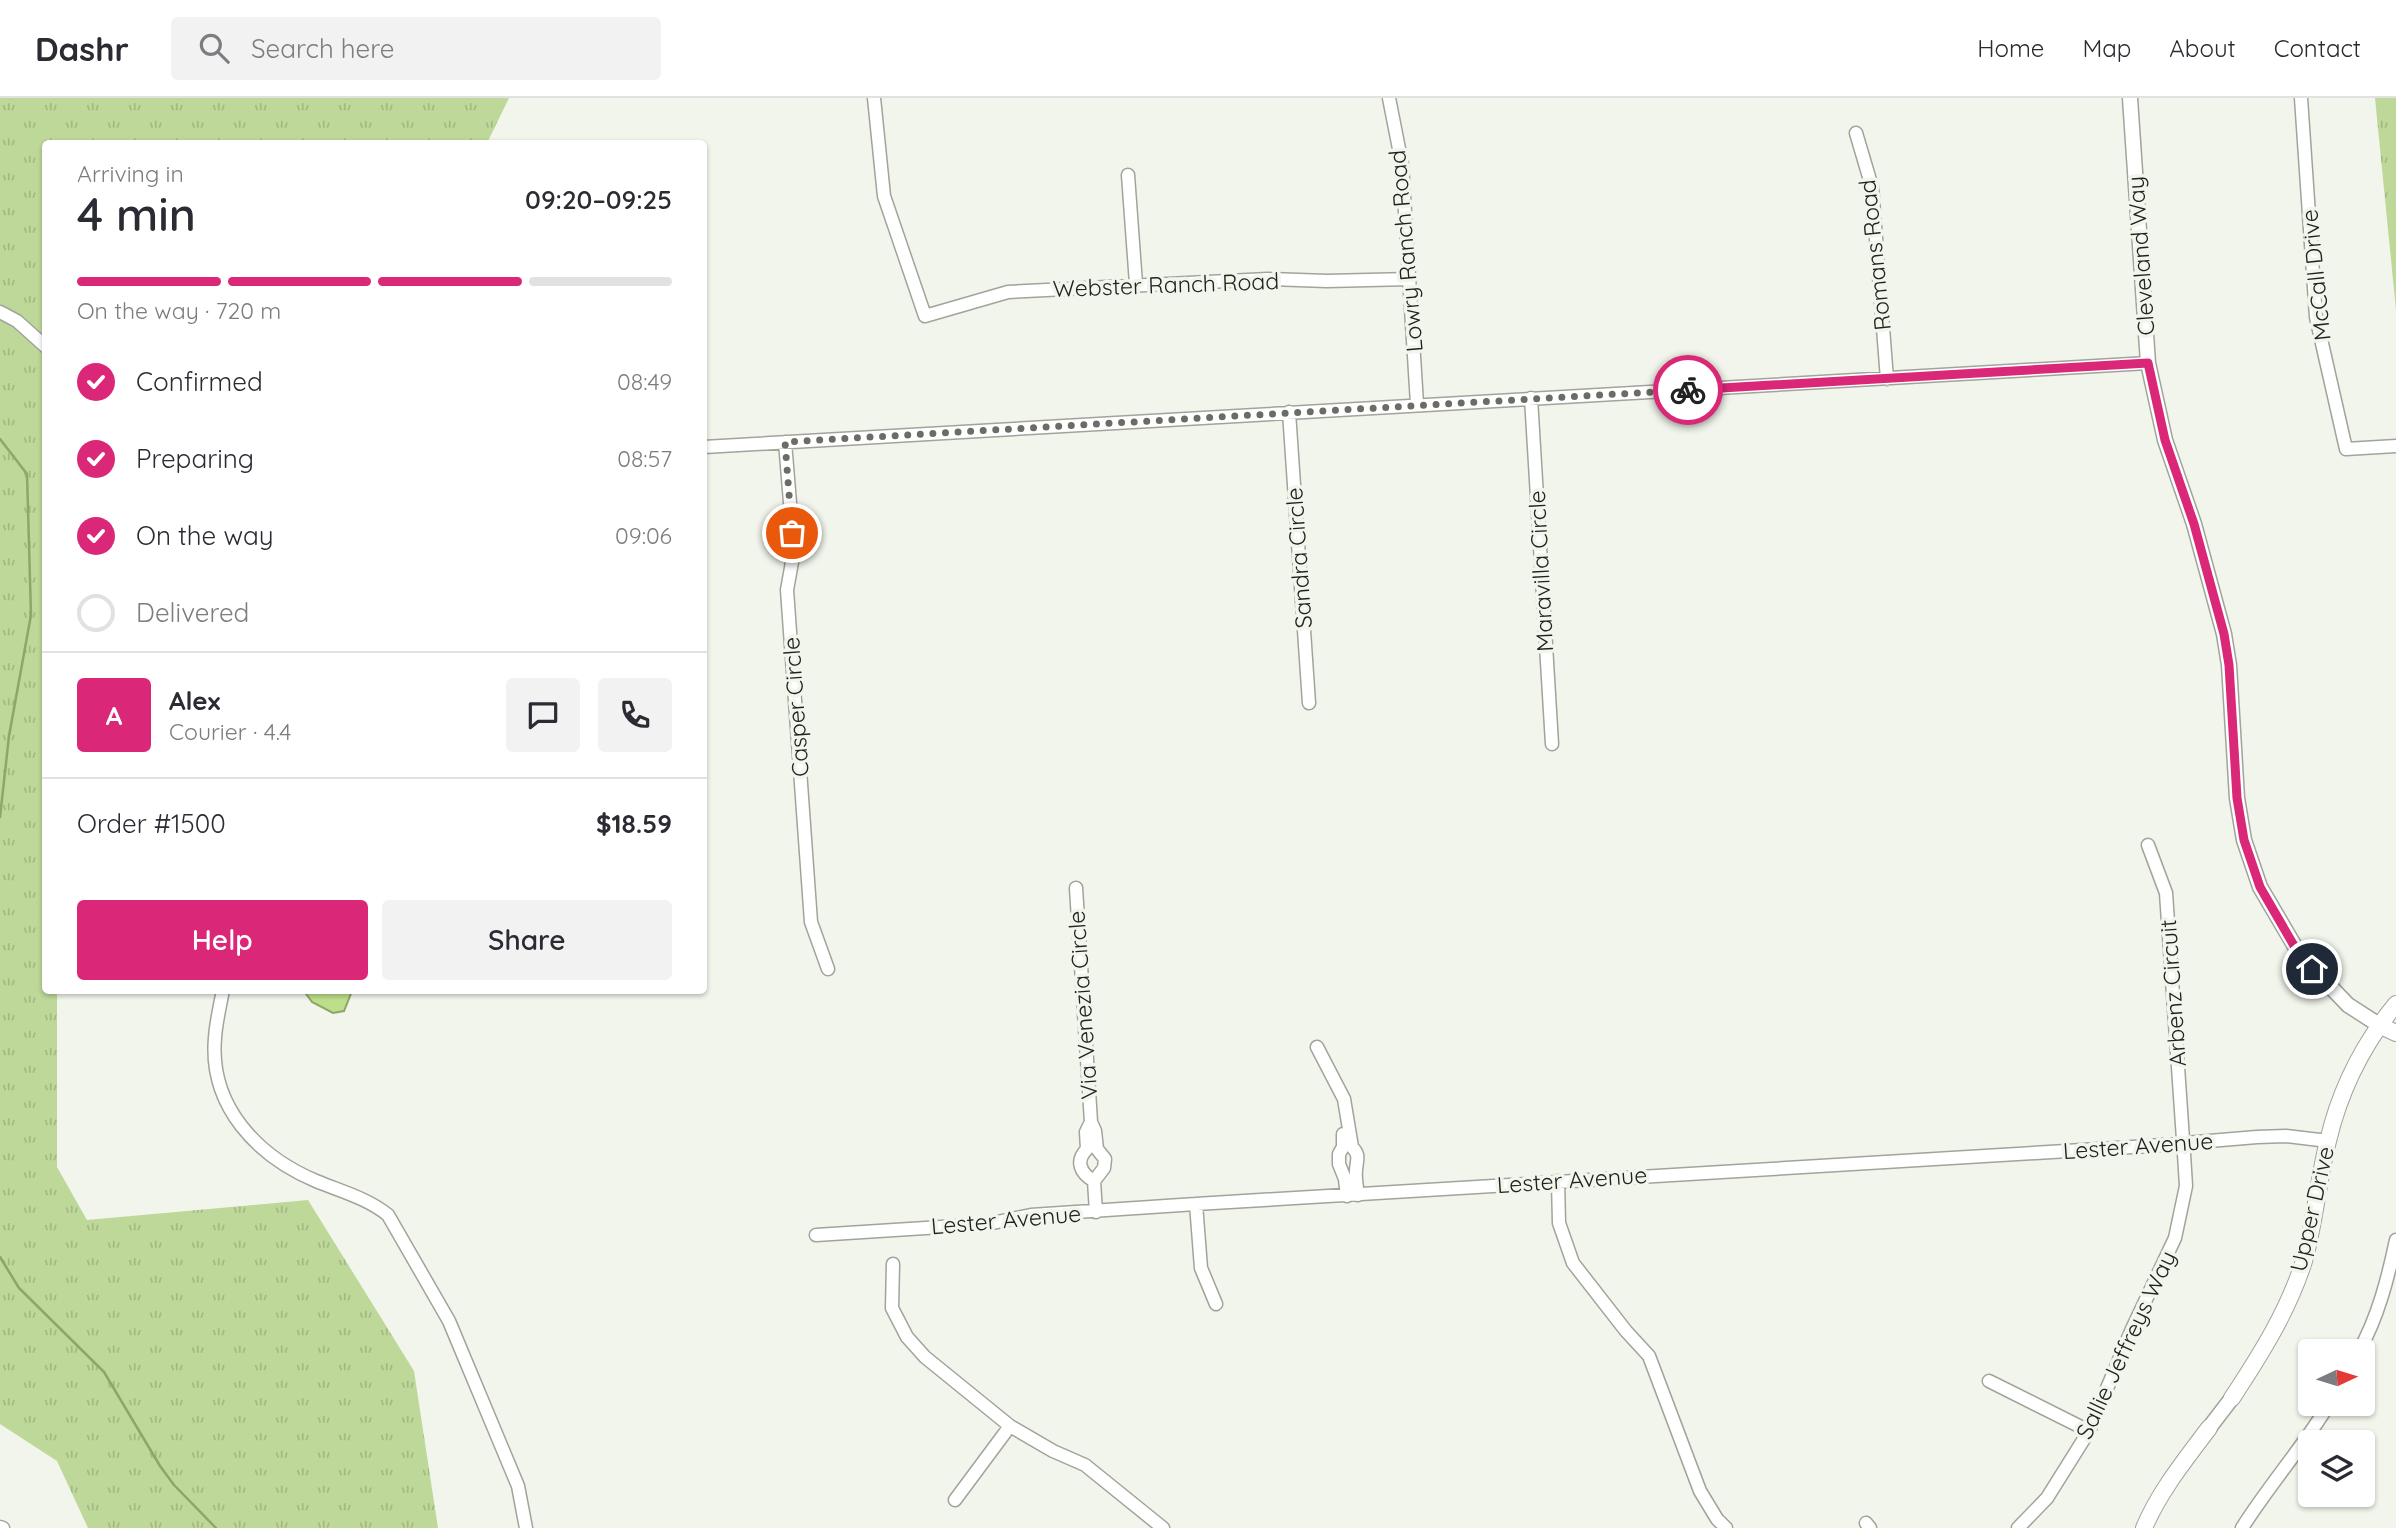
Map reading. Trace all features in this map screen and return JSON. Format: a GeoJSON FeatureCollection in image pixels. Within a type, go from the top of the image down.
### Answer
{"type":"FeatureCollection","features":[{"type":"Feature","properties":{"kind":"main road","name":"Upper Drive"},"geometry":{"type":"LineString","coordinates":[[2232,1398],[2275,1332],[2304,1261],[2328,1141],[2345,1086],[2379,1025],[2396,1004]]}},
{"type":"Feature","properties":{"kind":"main road"},"geometry":{"type":"LineString","coordinates":[[2379,1025],[2396,1033]]}},
{"type":"Feature","properties":{"kind":"main road","name":"Upper Drive"},"geometry":{"type":"LineString","coordinates":[[2144,1528],[2149,1515],[2180,1466],[2209,1428]]}},
{"type":"Feature","properties":{"kind":"street","name":"Webster Ranch Road"},"geometry":{"type":"LineString","coordinates":[[874,98],[884,196],[925,316],[1008,292],[1268,279],[1327,282],[1410,279]]}},
{"type":"Feature","properties":{"kind":"street","name":"Lowry Ranch Road"},"geometry":{"type":"LineString","coordinates":[[1389,98],[1402,164],[1417,404]]}},
{"type":"Feature","properties":{"kind":"street","name":"Cleveland Way"},"geometry":{"type":"LineString","coordinates":[[2130,98],[2148,363],[2165,440],[2194,524],[2221,621],[2229,665],[2237,798],[2244,840],[2260,887],[2300,956],[2348,1005],[2379,1025]]}},
{"type":"Feature","properties":{"kind":"street","name":"McCall Drive"},"geometry":{"type":"LineString","coordinates":[[2301,98],[2316,317],[2346,449],[2396,446]]}},
{"type":"Feature","properties":{"kind":"street","name":"Romans Road"},"geometry":{"type":"LineString","coordinates":[[1856,133],[1872,187],[1887,379]]}},
{"type":"Feature","properties":{"kind":"street"},"geometry":{"type":"LineString","coordinates":[[1128,175],[1136,284]]}},
{"type":"Feature","properties":{"kind":"street"},"geometry":{"type":"LineString","coordinates":[[0,312],[17,321],[42,343]]}},
{"type":"Feature","properties":{"kind":"street"},"geometry":{"type":"LineString","coordinates":[[707,447],[2148,363]]}},
{"type":"Feature","properties":{"kind":"street","name":"Maravilla Circle"},"geometry":{"type":"LineString","coordinates":[[1531,398],[1552,744]]}},
{"type":"Feature","properties":{"kind":"street","name":"Sandra Circle"},"geometry":{"type":"LineString","coordinates":[[1289,412],[1309,703]]}},
{"type":"Feature","properties":{"kind":"street","name":"Casper Circle"},"geometry":{"type":"LineString","coordinates":[[785,442],[794,551],[787,590],[811,922],[828,969]]}},
{"type":"Feature","properties":{"kind":"street","name":"Arbenz Circuit"},"geometry":{"type":"LineString","coordinates":[[2148,845],[2165,893],[2183,1143]]}},
{"type":"Feature","properties":{"kind":"street","name":"Via Venezia Circle"},"geometry":{"type":"LineString","coordinates":[[1076,888],[1091,1122],[1097,1149],[1105,1159],[1104,1168],[1094,1181],[1096,1212]]}},
{"type":"Feature","properties":{"kind":"street"},"geometry":{"type":"LineString","coordinates":[[222,994],[215,1039],[216,1058],[220,1084],[230,1111],[247,1134],[268,1155],[314,1180],[375,1205],[392,1222],[449,1321],[517,1486],[526,1528]]}},
{"type":"Feature","properties":{"kind":"street"},"geometry":{"type":"LineString","coordinates":[[1317,1047],[1344,1099],[1346,1123],[1352,1147],[1359,1160],[1352,1195]]}},
{"type":"Feature","properties":{"kind":"street","name":"Via Venezia Circle"},"geometry":{"type":"LineString","coordinates":[[1091,1122],[1086,1132],[1087,1149],[1081,1155],[1079,1163],[1083,1172],[1094,1181]]}},
{"type":"Feature","properties":{"kind":"street"},"geometry":{"type":"LineString","coordinates":[[1346,1123],[1339,1164],[1352,1195]]}},
{"type":"Feature","properties":{"kind":"street","name":"Lester Avenue"},"geometry":{"type":"LineString","coordinates":[[816,1235],[988,1224],[1031,1215],[1558,1181],[2286,1136],[2328,1141]]}},
{"type":"Feature","properties":{"kind":"street","name":"Sallie Jeffreys Way"},"geometry":{"type":"LineString","coordinates":[[2018,1528],[2047,1498],[2089,1431],[2132,1329],[2175,1238],[2186,1186],[2183,1143]]}},
{"type":"Feature","properties":{"kind":"street"},"geometry":{"type":"LineString","coordinates":[[1558,1181],[1559,1223],[1573,1263],[1649,1356],[1700,1491],[1717,1519],[1726,1528]]}},
{"type":"Feature","properties":{"kind":"street"},"geometry":{"type":"LineString","coordinates":[[1196,1204],[1201,1268],[1216,1304]]}},
{"type":"Feature","properties":{"kind":"street"},"geometry":{"type":"LineString","coordinates":[[2365,1339],[2390,1269],[2396,1240]]}},
{"type":"Feature","properties":{"kind":"street"},"geometry":{"type":"LineString","coordinates":[[893,1264],[892,1308],[907,1336],[925,1357],[1010,1426],[1053,1451],[1085,1465],[1163,1528]]}},
{"type":"Feature","properties":{"kind":"street"},"geometry":{"type":"LineString","coordinates":[[1989,1381],[2089,1431]]}},
{"type":"Feature","properties":{"kind":"street","name":"Upper Drive"},"geometry":{"type":"LineString","coordinates":[[2209,1428],[2232,1398]]}},
{"type":"Feature","properties":{"kind":"street"},"geometry":{"type":"LineString","coordinates":[[2242,1528],[2263,1494],[2321,1416]]}},
{"type":"Feature","properties":{"kind":"street"},"geometry":{"type":"LineString","coordinates":[[955,1500],[1010,1426]]}},
{"type":"Feature","properties":{"kind":"green space"},"geometry":{"type":"Polygon","coordinates":[[[0,98],[509,98],[488,140],[42,140],[42,994],[57,994],[57,1167],[87,1220],[308,1200],[414,1371],[438,1528],[88,1528],[57,1461],[0,1424],[0,98]]]}},
{"type":"Feature","properties":{"kind":"green space"},"geometry":{"type":"Polygon","coordinates":[[[2375,98],[2396,98],[2396,310],[2375,98]]]}},
{"type":"Feature","properties":{"kind":"shaded area"},"geometry":{"type":"Polygon","coordinates":[[[306,994],[351,994],[344,1011],[333,1013],[312,1002],[306,994]]]}},
{"type":"Feature","properties":{"kind":"waterway"},"geometry":{"type":"LineString","coordinates":[[0,439],[27,474],[31,615],[9,736],[0,817]]}},
{"type":"Feature","properties":{"kind":"waterway"},"geometry":{"type":"LineString","coordinates":[[0,1257],[19,1288],[104,1372],[160,1466],[174,1485],[216,1528]]}},
{"type":"Feature","properties":{"kind":"way so far"},"geometry":{"type":"LineString","coordinates":[[792,533],[785,442],[1688,390]]}},
{"type":"Feature","properties":{"kind":"route"},"geometry":{"type":"LineString","coordinates":[[1688,390],[2148,363],[2165,440],[2194,524],[2224,634],[2229,665],[2237,798],[2244,840],[2260,887],[2300,956],[2312,969]]}}]}
